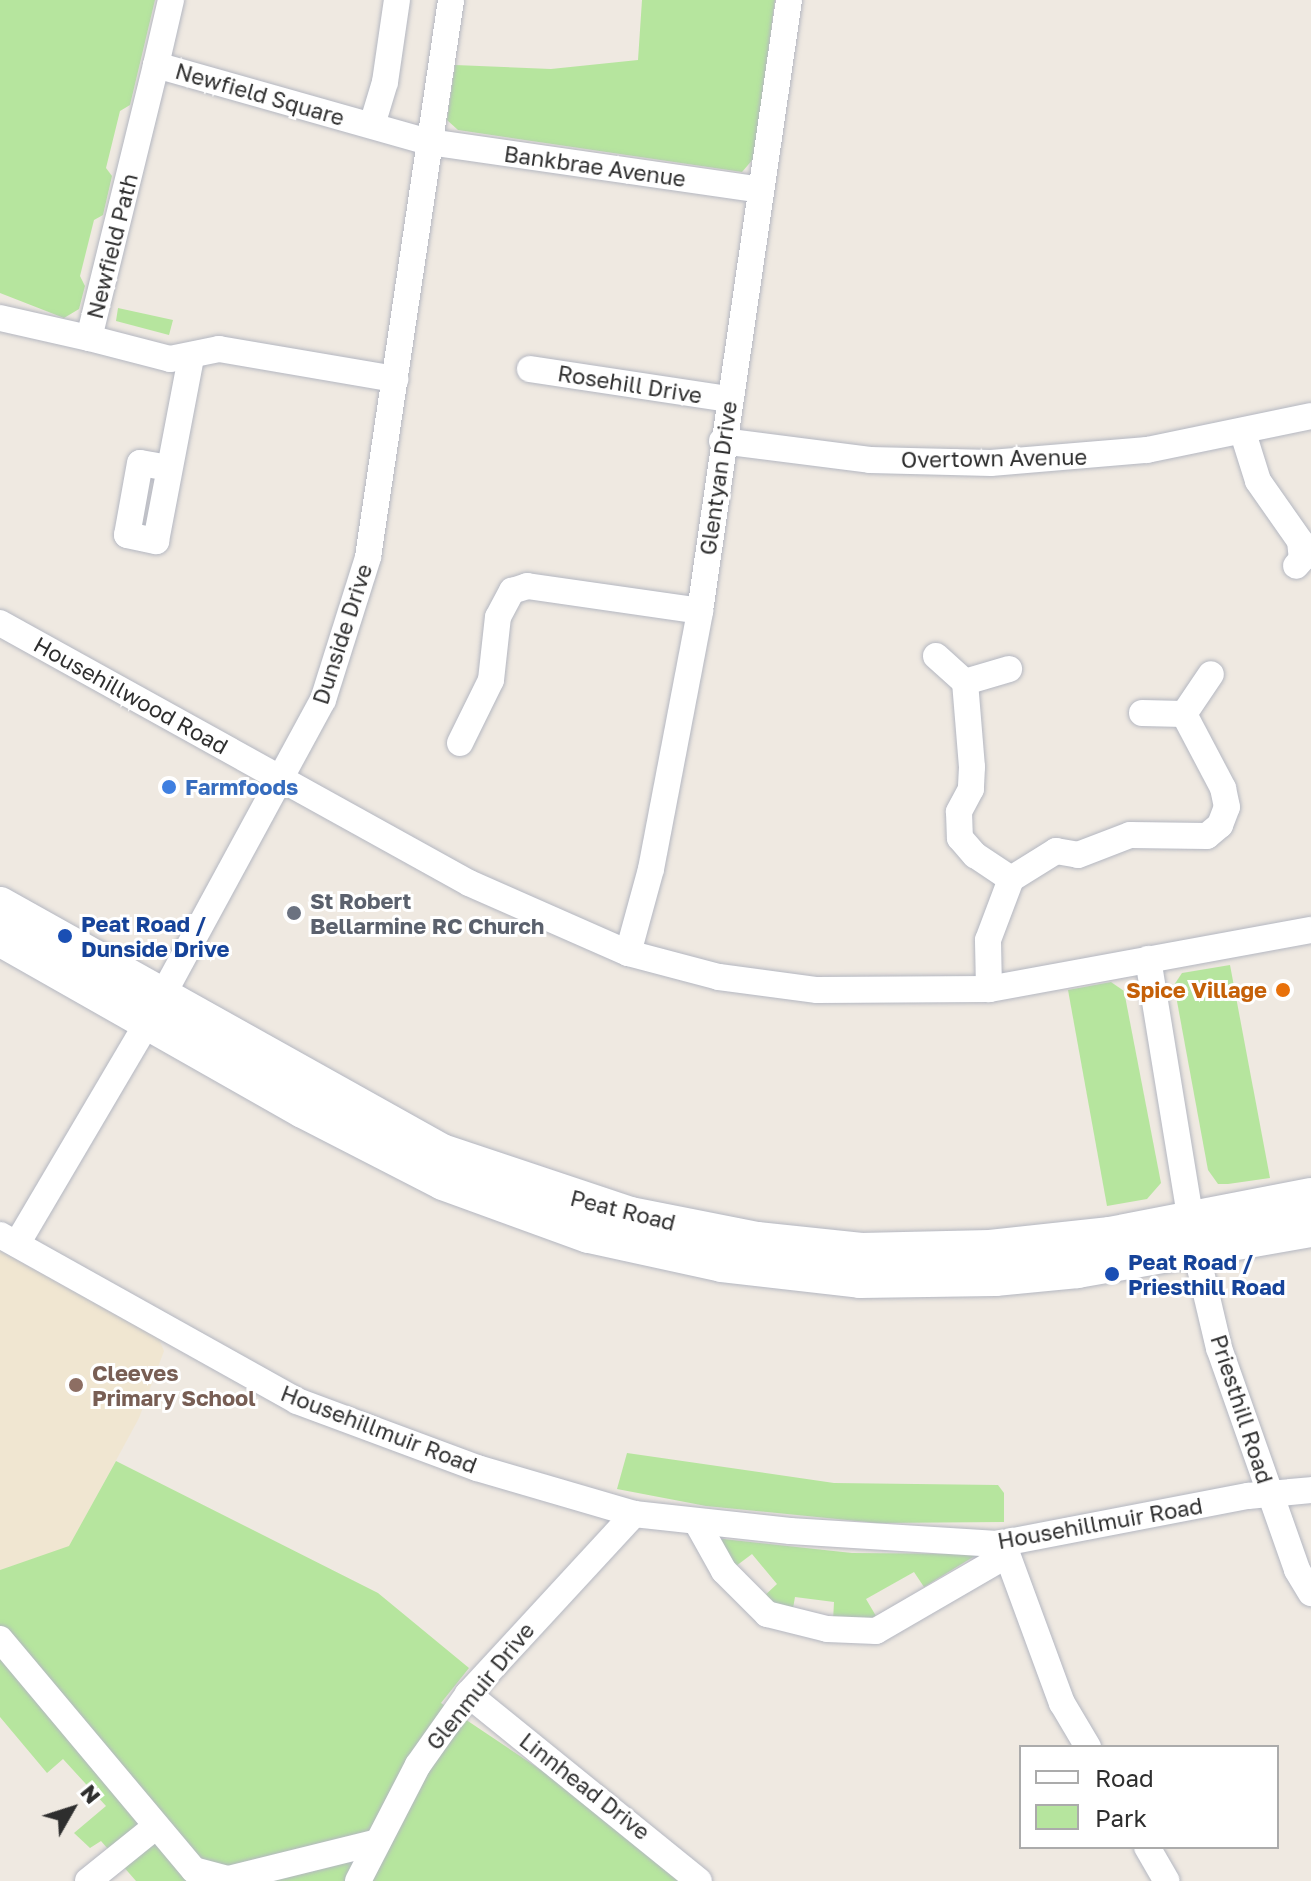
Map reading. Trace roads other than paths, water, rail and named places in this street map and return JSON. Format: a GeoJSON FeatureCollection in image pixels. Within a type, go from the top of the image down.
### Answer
{"type":"FeatureCollection","features":[{"type":"Feature","properties":{"kind":"street","name":"Newfield Square"},"geometry":{"type":"LineString","coordinates":[[171,0],[156,65],[429,142]]}},
{"type":"Feature","properties":{"kind":"street"},"geometry":{"type":"LineString","coordinates":[[372,125],[385,82],[397,0]]}},
{"type":"Feature","properties":{"kind":"street","name":"Dunside Drive"},"geometry":{"type":"LineString","coordinates":[[8,1240],[154,1010],[323,700],[368,557],[451,0]]}},
{"type":"Feature","properties":{"kind":"street","name":"Glentyan Drive"},"geometry":{"type":"LineString","coordinates":[[628,953],[651,869],[700,611],[722,441],[789,0]]}},
{"type":"Feature","properties":{"kind":"street","name":"Newfield Path"},"geometry":{"type":"LineString","coordinates":[[0,318],[89,338],[156,65]]}},
{"type":"Feature","properties":{"kind":"street","name":"Bankbrae Avenue"},"geometry":{"type":"LineString","coordinates":[[429,142],[761,190]]}},
{"type":"Feature","properties":{"kind":"street"},"geometry":{"type":"LineString","coordinates":[[89,338],[170,359],[219,349],[395,379]]}},
{"type":"Feature","properties":{"kind":"street"},"geometry":{"type":"LineString","coordinates":[[169,468],[191,357]]}},
{"type":"Feature","properties":{"kind":"street","name":"Rosehill Drive"},"geometry":{"type":"LineString","coordinates":[[530,369],[729,399]]}},
{"type":"Feature","properties":{"kind":"street","name":"Overtown Avenue"},"geometry":{"type":"LineString","coordinates":[[722,441],[870,460],[991,463],[1147,450],[1243,433],[1311,416]]}},
{"type":"Feature","properties":{"kind":"street"},"geometry":{"type":"LineString","coordinates":[[1243,433],[1258,481],[1300,541],[1302,559],[1296,566]]}},
{"type":"Feature","properties":{"kind":"street"},"geometry":{"type":"LineString","coordinates":[[460,743],[491,680],[498,617],[512,591],[527,586],[700,611]]}},
{"type":"Feature","properties":{"kind":"street","name":"Househillwood Road"},"geometry":{"type":"LineString","coordinates":[[0,623],[469,883],[628,953],[719,977],[817,990],[989,989],[1311,930]]}},
{"type":"Feature","properties":{"kind":"street"},"geometry":{"type":"LineString","coordinates":[[936,656],[965,682],[972,767],[971,789],[959,812],[960,838],[975,855],[1011,879]]}},
{"type":"Feature","properties":{"kind":"street"},"geometry":{"type":"LineString","coordinates":[[965,682],[1009,669]]}},
{"type":"Feature","properties":{"kind":"street"},"geometry":{"type":"LineString","coordinates":[[1184,714],[1211,674]]}},
{"type":"Feature","properties":{"kind":"street"},"geometry":{"type":"LineString","coordinates":[[1142,713],[1184,714]]}},
{"type":"Feature","properties":{"kind":"street"},"geometry":{"type":"LineString","coordinates":[[989,989],[988,940],[1011,879],[1056,851],[1078,855],[1130,835],[1207,836],[1220,825],[1227,807],[1223,788],[1184,714]]}},
{"type":"Feature","properties":{"kind":"street","name":"Peat Road"},"geometry":{"type":"LineString","coordinates":[[0,905],[154,1010]]}},
{"type":"Feature","properties":{"kind":"street","name":"Peat Road"},"geometry":{"type":"LineString","coordinates":[[0,938],[442,1152],[630,1215],[757,1240],[861,1251],[990,1248],[1110,1235],[1194,1235],[1311,1229]]}},
{"type":"Feature","properties":{"kind":"street","name":"Priesthill Road"},"geometry":{"type":"LineString","coordinates":[[1148,959],[1194,1235],[1219,1348],[1269,1493],[1311,1593]]}},
{"type":"Feature","properties":{"kind":"street","name":"Peat Road"},"geometry":{"type":"LineString","coordinates":[[1194,1235],[1311,1196]]}},
{"type":"Feature","properties":{"kind":"street","name":"Househillmuir Road"},"geometry":{"type":"LineString","coordinates":[[8,1240],[297,1401],[477,1468],[634,1514],[1005,1549],[1269,1493],[1311,1490]]}},
{"type":"Feature","properties":{"kind":"street","name":"Glenmuir Drive"},"geometry":{"type":"LineString","coordinates":[[358,1881],[418,1765],[468,1694],[634,1514]]}},
{"type":"Feature","properties":{"kind":"street","name":"Househillmuir Road"},"geometry":{"type":"LineString","coordinates":[[696,1521],[724,1571],[767,1614],[827,1629],[876,1631],[1005,1549]]}},
{"type":"Feature","properties":{"kind":"street"},"geometry":{"type":"LineString","coordinates":[[1005,1549],[1062,1703],[1087,1745]]}},
{"type":"Feature","properties":{"kind":"street"},"geometry":{"type":"LineString","coordinates":[[0,1639],[154,1828],[194,1870],[228,1879],[377,1842]]}},
{"type":"Feature","properties":{"kind":"street","name":"Linnhead Drive"},"geometry":{"type":"LineString","coordinates":[[468,1694],[699,1881]]}},
{"type":"Feature","properties":{"kind":"street"},"geometry":{"type":"LineString","coordinates":[[88,1881],[154,1828]]}},
{"type":"Feature","properties":{"kind":"street"},"geometry":{"type":"LineString","coordinates":[[1148,1849],[1158,1878]]}},
{"type":"Feature","properties":{"kind":"place","name":"Farmfoods"},"geometry":{"type":"Point","coordinates":[169,787]}},
{"type":"Feature","properties":{"kind":"place","name":"St Robert Bellarmine RC Church"},"geometry":{"type":"Point","coordinates":[294,913]}},
{"type":"Feature","properties":{"kind":"place","name":"Peat Road / Dunside Drive"},"geometry":{"type":"Point","coordinates":[65,936]}},
{"type":"Feature","properties":{"kind":"place","name":"Spice Village"},"geometry":{"type":"Point","coordinates":[1283,990]}},
{"type":"Feature","properties":{"kind":"place","name":"Peat Road / Priesthill Road"},"geometry":{"type":"Point","coordinates":[1112,1274]}},
{"type":"Feature","properties":{"kind":"place","name":"Cleeves Primary School"},"geometry":{"type":"Point","coordinates":[76,1385]}}]}
